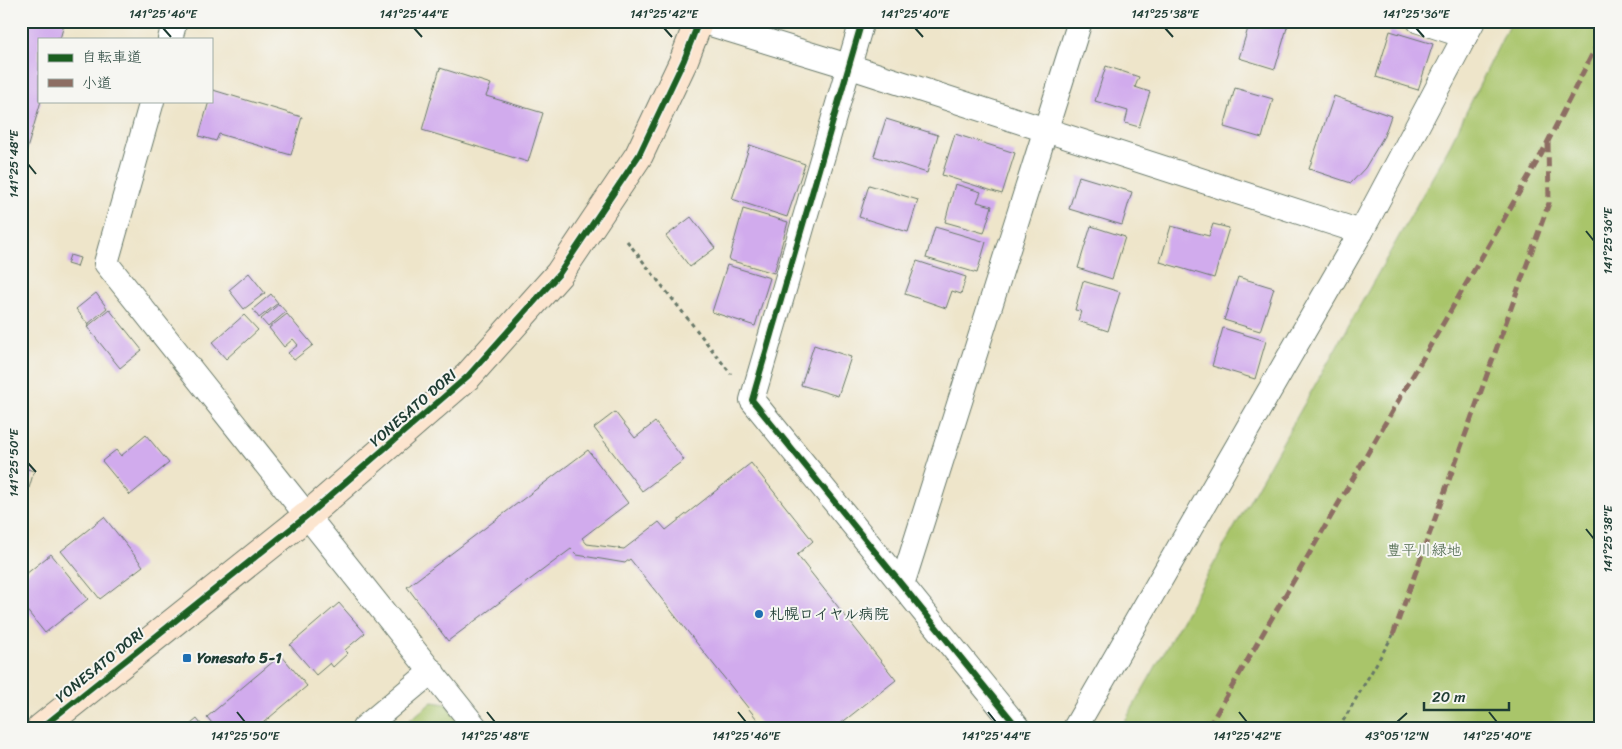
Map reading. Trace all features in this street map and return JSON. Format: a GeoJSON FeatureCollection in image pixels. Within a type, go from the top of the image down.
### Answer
{"type":"FeatureCollection","features":[{"type":"Feature","properties":{"kind":"street"},"geometry":{"type":"LineString","coordinates":[[170,38],[175,21]]}},
{"type":"Feature","properties":{"kind":"street"},"geometry":{"type":"LineString","coordinates":[[700,21],[848,66],[1361,232]]}},
{"type":"Feature","properties":{"kind":"street","name":"YONESATO DORI"},"geometry":{"type":"LineString","coordinates":[[41,728],[308,515],[468,376],[560,274],[639,155],[684,60],[700,21]]}},
{"type":"Feature","properties":{"kind":"street"},"geometry":{"type":"LineString","coordinates":[[862,21],[752,400],[1018,728]]}},
{"type":"Feature","properties":{"kind":"street"},"geometry":{"type":"LineString","coordinates":[[902,584],[1080,21]]}},
{"type":"Feature","properties":{"kind":"street"},"geometry":{"type":"LineString","coordinates":[[1075,728],[1361,232],[1469,28],[1419,21]]}},
{"type":"Feature","properties":{"kind":"street"},"geometry":{"type":"LineString","coordinates":[[152,102],[106,262],[476,728]]}},
{"type":"Feature","properties":{"kind":"street"},"geometry":{"type":"LineString","coordinates":[[364,728],[432,671]]}},
{"type":"Feature","properties":{"kind":"path"},"geometry":{"type":"LineString","coordinates":[[626,241],[752,400]]}},
{"type":"Feature","properties":{"kind":"path"},"geometry":{"type":"LineString","coordinates":[[1339,728],[1393,635]]}},
{"type":"Feature","properties":{"kind":"green space","name":"豊平川緑地"},"geometry":{"type":"Polygon","coordinates":[[[1511,21],[1601,21],[1601,728],[1121,728],[1445,155],[1511,21]]]}},
{"type":"Feature","properties":{"kind":"green space"},"geometry":{"type":"Polygon","coordinates":[[[432,702],[446,704],[464,728],[400,728],[432,702]]]}},
{"type":"Feature","properties":{"kind":"building"},"geometry":{"type":"Polygon","coordinates":[[[21,21],[65,21],[60,38],[38,38],[38,102],[41,102],[22,166],[21,21]]]}},
{"type":"Feature","properties":{"kind":"building"},"geometry":{"type":"Polygon","coordinates":[[[1263,21],[1289,21],[1275,69],[1239,58],[1249,25],[1261,29],[1263,21]]]}},
{"type":"Feature","properties":{"kind":"building"},"geometry":{"type":"Polygon","coordinates":[[[1390,31],[1433,44],[1418,90],[1376,77],[1390,31]]]}},
{"type":"Feature","properties":{"kind":"building"},"geometry":{"type":"Polygon","coordinates":[[[1106,66],[1139,77],[1135,87],[1150,92],[1139,127],[1125,123],[1128,111],[1095,101],[1106,66]]]}},
{"type":"Feature","properties":{"kind":"building"},"geometry":{"type":"Polygon","coordinates":[[[440,68],[491,84],[486,96],[543,113],[528,162],[422,130],[440,68]]]}},
{"type":"Feature","properties":{"kind":"building"},"geometry":{"type":"Polygon","coordinates":[[[1235,88],[1273,99],[1262,138],[1224,127],[1235,88]]]}},
{"type":"Feature","properties":{"kind":"building"},"geometry":{"type":"Polygon","coordinates":[[[213,90],[302,117],[291,155],[219,134],[216,141],[199,136],[209,102],[212,102],[213,90]]]}},
{"type":"Feature","properties":{"kind":"building"},"geometry":{"type":"Polygon","coordinates":[[[1334,96],[1391,116],[1384,136],[1365,168],[1351,183],[1309,169],[1334,96]]]}},
{"type":"Feature","properties":{"kind":"building"},"geometry":{"type":"Polygon","coordinates":[[[886,119],[938,135],[927,173],[874,156],[886,119]]]}},
{"type":"Feature","properties":{"kind":"building"},"geometry":{"type":"Polygon","coordinates":[[[955,134],[1015,153],[1002,194],[942,175],[955,134]]]}},
{"type":"Feature","properties":{"kind":"building"},"geometry":{"type":"Polygon","coordinates":[[[750,145],[805,164],[787,217],[732,199],[750,145]]]}},
{"type":"Feature","properties":{"kind":"building"},"geometry":{"type":"Polygon","coordinates":[[[1079,176],[1132,192],[1122,225],[1069,209],[1079,176]]]}},
{"type":"Feature","properties":{"kind":"building"},"geometry":{"type":"Polygon","coordinates":[[[955,184],[981,192],[977,202],[992,206],[984,233],[945,222],[955,184]]]}},
{"type":"Feature","properties":{"kind":"building"},"geometry":{"type":"Polygon","coordinates":[[[869,185],[918,200],[908,232],[859,217],[869,185]]]}},
{"type":"Feature","properties":{"kind":"building"},"geometry":{"type":"Polygon","coordinates":[[[743,209],[788,222],[774,273],[729,260],[743,209]]]}},
{"type":"Feature","properties":{"kind":"building"},"geometry":{"type":"Polygon","coordinates":[[[691,217],[715,248],[690,267],[666,236],[691,217]]]}},
{"type":"Feature","properties":{"kind":"building"},"geometry":{"type":"Polygon","coordinates":[[[1213,224],[1229,228],[1214,278],[1160,262],[1171,226],[1209,236],[1213,224]]]}},
{"type":"Feature","properties":{"kind":"building"},"geometry":{"type":"Polygon","coordinates":[[[1091,226],[1125,237],[1112,279],[1078,268],[1091,226]]]}},
{"type":"Feature","properties":{"kind":"building"},"geometry":{"type":"Polygon","coordinates":[[[935,227],[986,242],[977,273],[926,258],[935,227]]]}},
{"type":"Feature","properties":{"kind":"building"},"geometry":{"type":"Polygon","coordinates":[[[70,255],[80,258],[77,267],[67,264],[70,255]]]}},
{"type":"Feature","properties":{"kind":"building"},"geometry":{"type":"Polygon","coordinates":[[[917,261],[966,277],[961,294],[952,291],[946,308],[905,294],[917,261]]]}},
{"type":"Feature","properties":{"kind":"building"},"geometry":{"type":"Polygon","coordinates":[[[727,265],[770,278],[755,326],[712,312],[727,265]]]}},
{"type":"Feature","properties":{"kind":"building"},"geometry":{"type":"Polygon","coordinates":[[[249,273],[265,293],[244,309],[229,290],[249,273]]]}},
{"type":"Feature","properties":{"kind":"building"},"geometry":{"type":"Polygon","coordinates":[[[1238,277],[1274,288],[1260,331],[1224,320],[1238,277]]]}},
{"type":"Feature","properties":{"kind":"building"},"geometry":{"type":"Polygon","coordinates":[[[1083,281],[1120,292],[1108,331],[1078,321],[1081,311],[1075,310],[1083,281]]]}},
{"type":"Feature","properties":{"kind":"building"},"geometry":{"type":"Polygon","coordinates":[[[96,293],[107,308],[88,324],[76,309],[96,293]]]}},
{"type":"Feature","properties":{"kind":"building"},"geometry":{"type":"Polygon","coordinates":[[[271,294],[278,303],[259,318],[253,309],[271,294]]]}},
{"type":"Feature","properties":{"kind":"building"},"geometry":{"type":"Polygon","coordinates":[[[279,304],[286,312],[268,327],[261,319],[279,304]]]}},
{"type":"Feature","properties":{"kind":"building"},"geometry":{"type":"Polygon","coordinates":[[[109,309],[142,350],[120,368],[87,327],[109,309]]]}},
{"type":"Feature","properties":{"kind":"building"},"geometry":{"type":"Polygon","coordinates":[[[287,314],[313,345],[294,360],[288,353],[298,345],[293,339],[284,347],[269,328],[287,314]]]}},
{"type":"Feature","properties":{"kind":"building"},"geometry":{"type":"Polygon","coordinates":[[[244,315],[258,330],[226,359],[212,343],[244,315]]]}},
{"type":"Feature","properties":{"kind":"building"},"geometry":{"type":"Polygon","coordinates":[[[1223,328],[1266,341],[1255,379],[1212,366],[1223,328]]]}},
{"type":"Feature","properties":{"kind":"building"},"geometry":{"type":"Polygon","coordinates":[[[814,345],[851,357],[838,396],[801,385],[814,345]]]}},
{"type":"Feature","properties":{"kind":"building"},"geometry":{"type":"Polygon","coordinates":[[[615,412],[635,438],[655,422],[684,460],[642,491],[594,428],[615,412]]]}},
{"type":"Feature","properties":{"kind":"building"},"geometry":{"type":"Polygon","coordinates":[[[146,435],[169,463],[130,495],[102,461],[116,450],[121,456],[146,435]]]}},
{"type":"Feature","properties":{"kind":"building","name":"札幌ロイヤル病院"},"geometry":{"type":"Polygon","coordinates":[[[588,450],[628,503],[582,538],[587,544],[624,549],[659,522],[666,530],[751,463],[813,541],[797,555],[896,680],[835,728],[764,728],[630,559],[625,563],[577,555],[571,549],[448,641],[407,587],[588,450]]]}},
{"type":"Feature","properties":{"kind":"building"},"geometry":{"type":"Polygon","coordinates":[[[21,467],[34,471],[22,512],[21,512],[21,467]]]}},
{"type":"Feature","properties":{"kind":"building"},"geometry":{"type":"Polygon","coordinates":[[[104,517],[143,566],[100,599],[61,551],[104,517]]]}},
{"type":"Feature","properties":{"kind":"building"},"geometry":{"type":"Polygon","coordinates":[[[51,554],[88,599],[45,633],[21,603],[21,578],[51,554]]]}},
{"type":"Feature","properties":{"kind":"building"},"geometry":{"type":"Polygon","coordinates":[[[339,603],[365,633],[345,650],[348,653],[333,667],[330,663],[316,675],[290,645],[339,603]]]}},
{"type":"Feature","properties":{"kind":"building"},"geometry":{"type":"Polygon","coordinates":[[[281,655],[307,686],[257,728],[216,728],[207,717],[281,655]]]}},
{"type":"Feature","properties":{"kind":"building"},"geometry":{"type":"Polygon","coordinates":[[[197,719],[204,728],[186,728],[197,719]]]}},
{"type":"Feature","properties":{"kind":"marked path"},"geometry":{"type":"LineString","coordinates":[[1208,728],[1541,155],[1601,37]]}},
{"type":"Feature","properties":{"kind":"marked path"},"geometry":{"type":"LineString","coordinates":[[1393,635],[1549,203],[1548,142]]}},
{"type":"Feature","properties":{"kind":"cycle path"},"geometry":{"type":"LineString","coordinates":[[41,728],[308,515],[468,376],[559,274],[639,155],[684,60],[699,21]]}},
{"type":"Feature","properties":{"kind":"cycle path"},"geometry":{"type":"LineString","coordinates":[[862,21],[752,400],[1018,728]]}},
{"type":"Feature","properties":{"kind":"place","name":"札幌ロイヤル病院"},"geometry":{"type":"Point","coordinates":[759,614]}},
{"type":"Feature","properties":{"kind":"place","name":"Yonesato 5-1"},"geometry":{"type":"Point","coordinates":[187,658]}}]}
